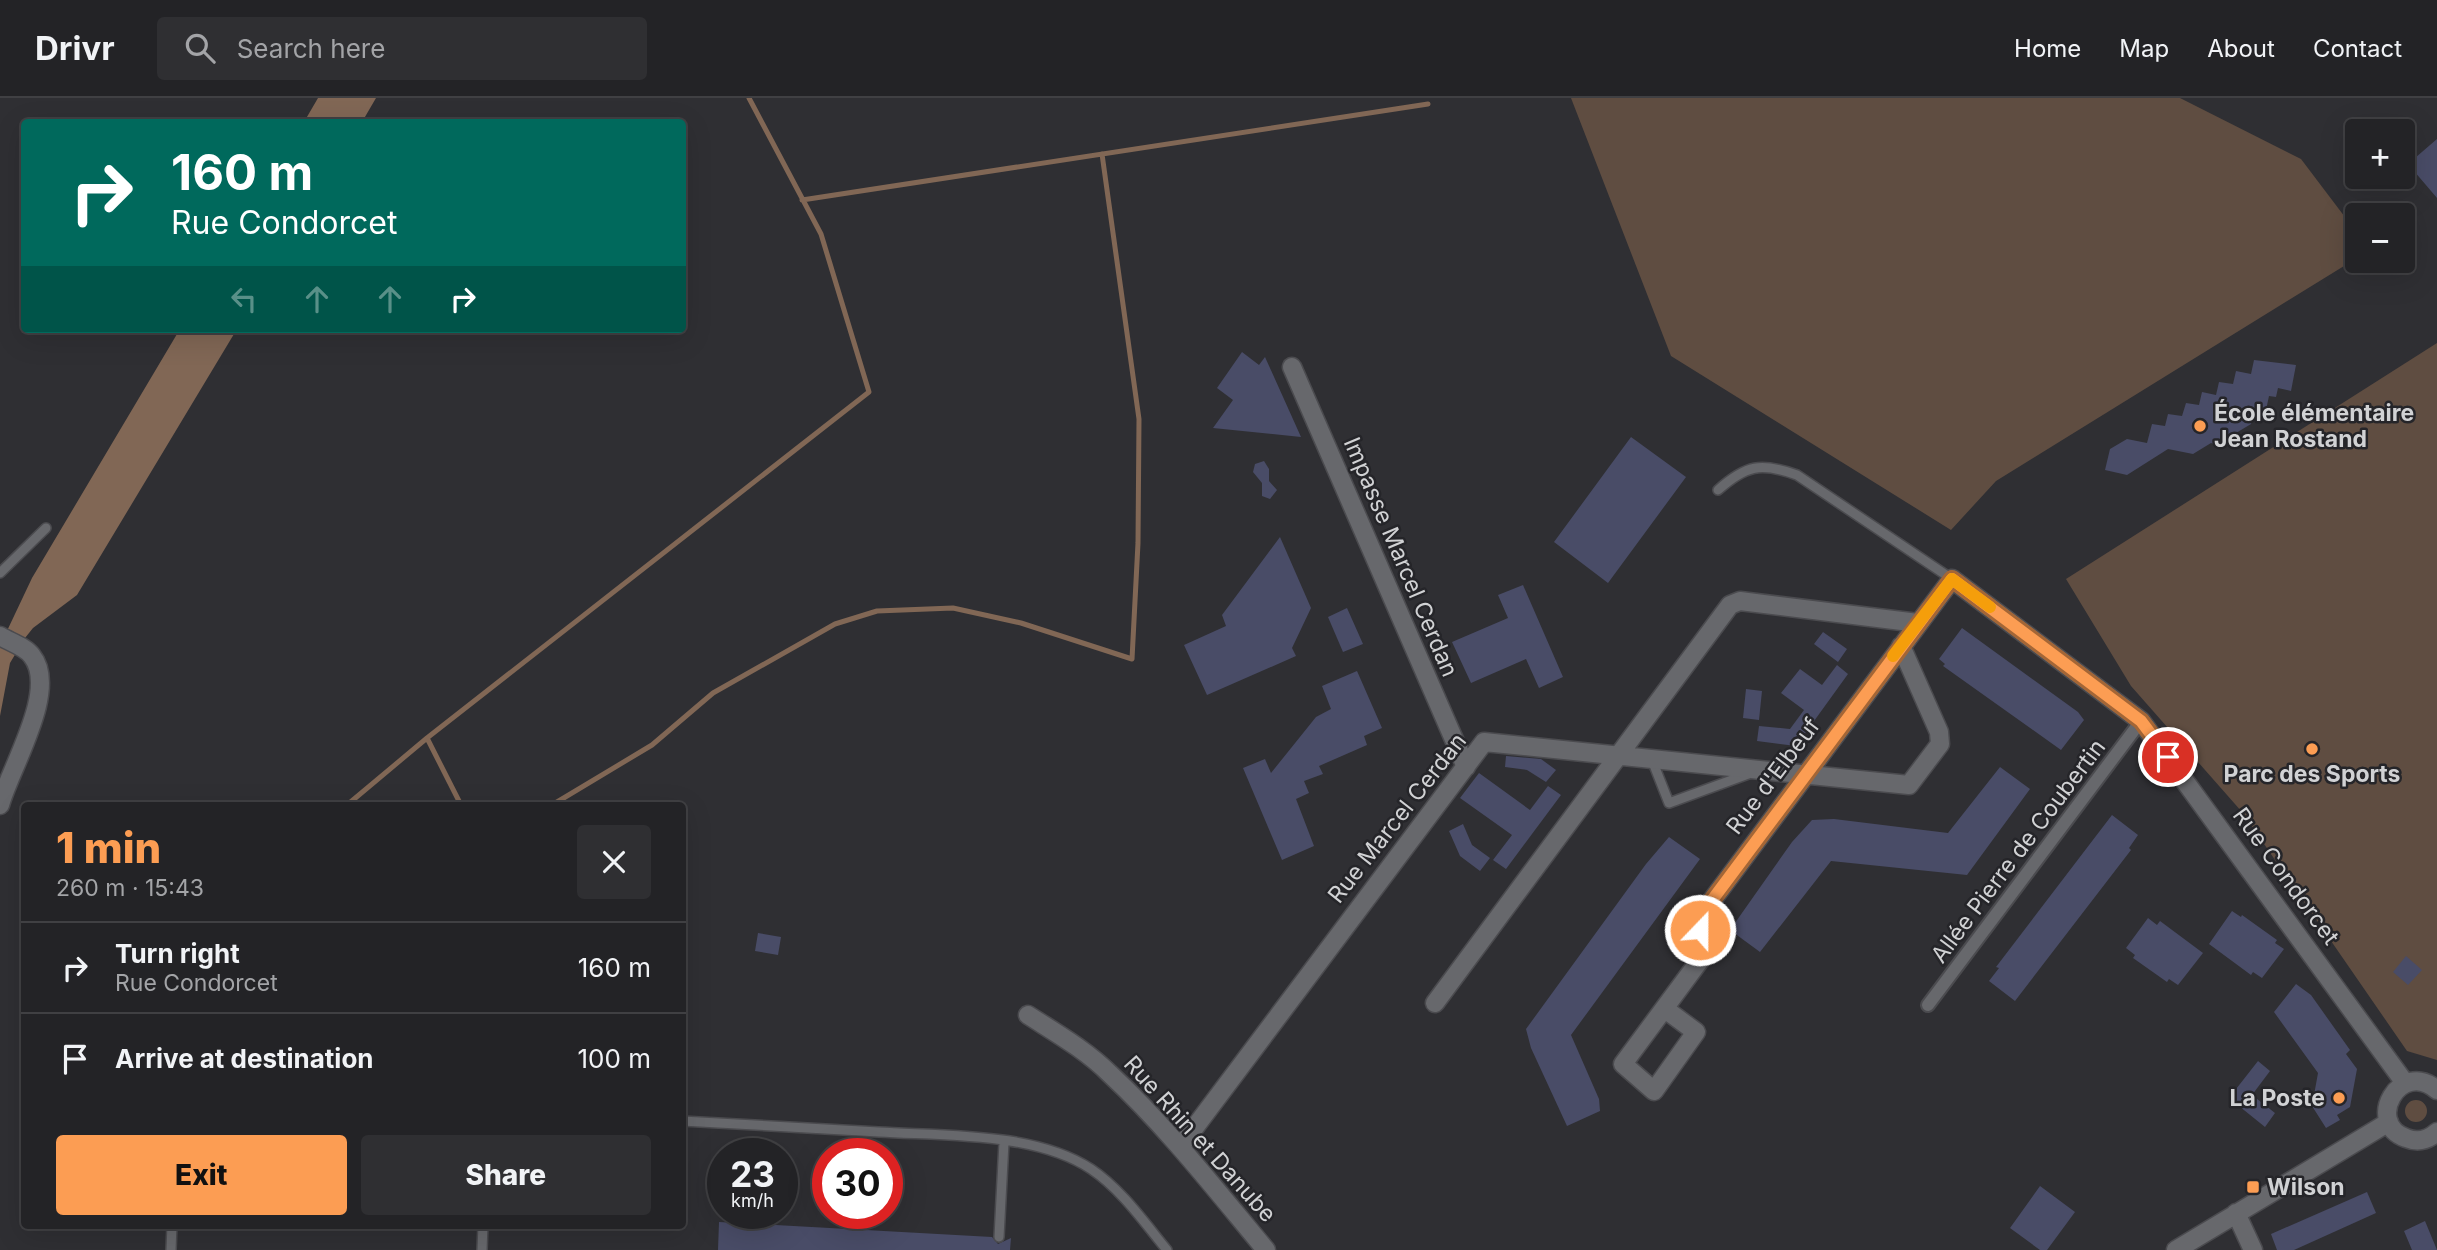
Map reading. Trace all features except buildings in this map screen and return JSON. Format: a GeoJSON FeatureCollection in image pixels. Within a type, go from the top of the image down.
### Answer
{"type":"FeatureCollection","features":[{"type":"Feature","properties":{"kind":"street","name":"Impasse Marcel Cerdan"},"geometry":{"type":"LineString","coordinates":[[1292,367],[1465,767]]}},
{"type":"Feature","properties":{"kind":"street","name":"Rue d'Elbeuf"},"geometry":{"type":"LineString","coordinates":[[1665,1009],[1709,947],[1700,930],[1701,915],[1952,579]]}},
{"type":"Feature","properties":{"kind":"street","name":"Rue Condorcet"},"geometry":{"type":"LineString","coordinates":[[1952,579],[2141,721],[2405,1083]]}},
{"type":"Feature","properties":{"kind":"street"},"geometry":{"type":"LineString","coordinates":[[1435,1003],[1731,605],[1740,601],[1918,623]]}},
{"type":"Feature","properties":{"kind":"street"},"geometry":{"type":"LineString","coordinates":[[0,636],[31,654],[39,668],[41,691],[30,728],[0,805]]}},
{"type":"Feature","properties":{"kind":"street","name":"Rue Marcel Cerdan"},"geometry":{"type":"LineString","coordinates":[[1180,1147],[1484,742],[1909,785],[1940,744],[1939,732],[1901,646]]}},
{"type":"Feature","properties":{"kind":"street","name":"Allée Pierre de Coubertin"},"geometry":{"type":"LineString","coordinates":[[1928,1005],[2141,721]]}},
{"type":"Feature","properties":{"kind":"street"},"geometry":{"type":"LineString","coordinates":[[1665,1009],[1696,1032],[1654,1091],[1623,1064],[1665,1009]]}},
{"type":"Feature","properties":{"kind":"street","name":"Rue Rhin et Danube"},"geometry":{"type":"LineString","coordinates":[[1028,1015],[1069,1041],[1109,1073],[1180,1147],[1265,1250]]}},
{"type":"Feature","properties":{"kind":"street"},"geometry":{"type":"LineString","coordinates":[[2435,1139],[2412,1140],[2402,1137],[2389,1122],[2387,1113],[2391,1095],[2405,1083],[2424,1082],[2437,1090]]}},
{"type":"Feature","properties":{"kind":"street"},"geometry":{"type":"LineString","coordinates":[[2176,1250],[2389,1122]]}},
{"type":"Feature","properties":{"kind":"street"},"geometry":{"type":"LineString","coordinates":[[2236,1213],[2252,1250]]}},
{"type":"Feature","properties":{"kind":"lane"},"geometry":{"type":"LineString","coordinates":[[1718,490],[1737,473],[1752,468],[1773,466],[1797,475],[1952,579]]}},
{"type":"Feature","properties":{"kind":"lane"},"geometry":{"type":"LineString","coordinates":[[0,573],[46,528]]}},
{"type":"Feature","properties":{"kind":"lane"},"geometry":{"type":"LineString","coordinates":[[1651,758],[1669,803],[1759,769]]}},
{"type":"Feature","properties":{"kind":"lane"},"geometry":{"type":"LineString","coordinates":[[686,1121],[1030,1144],[1063,1154],[1091,1168],[1116,1190],[1167,1250]]}},
{"type":"Feature","properties":{"kind":"lane"},"geometry":{"type":"LineString","coordinates":[[999,1237],[1004,1142]]}},
{"type":"Feature","properties":{"kind":"lane"},"geometry":{"type":"LineString","coordinates":[[171,1250],[172,1229]]}},
{"type":"Feature","properties":{"kind":"lane"},"geometry":{"type":"LineString","coordinates":[[482,1250],[483,1229]]}},
{"type":"Feature","properties":{"kind":"shaded area"},"geometry":{"type":"Polygon","coordinates":[[[318,98],[376,98],[364,119],[306,119],[318,98]]]}},
{"type":"Feature","properties":{"kind":"shaded area"},"geometry":{"type":"Polygon","coordinates":[[[1571,98],[2180,98],[2301,159],[2345,217],[2345,265],[1996,481],[1951,530],[1671,356],[1571,98]]]}},
{"type":"Feature","properties":{"kind":"shaded area"},"geometry":{"type":"Polygon","coordinates":[[[178,333],[235,333],[77,595],[33,628],[25,638],[10,663],[0,716],[0,646],[32,578],[178,333]]]}},
{"type":"Feature","properties":{"kind":"shaded area","name":"Parc des Sports"},"geometry":{"type":"Polygon","coordinates":[[[2437,343],[2437,1060],[2407,1051],[2242,812],[2131,686],[2066,579],[2437,343]]]}},
{"type":"Feature","properties":{"kind":"shaded area"},"geometry":{"type":"Polygon","coordinates":[[[2416,1100],[2424,1103],[2427,1111],[2424,1119],[2416,1122],[2408,1119],[2405,1111],[2408,1103],[2416,1100]]]}},
{"type":"Feature","properties":{"kind":"waterway"},"geometry":{"type":"LineString","coordinates":[[427,738],[869,392],[821,234],[749,98]]}},
{"type":"Feature","properties":{"kind":"waterway"},"geometry":{"type":"LineString","coordinates":[[802,200],[1428,104]]}},
{"type":"Feature","properties":{"kind":"waterway"},"geometry":{"type":"LineString","coordinates":[[557,802],[652,745],[713,693],[835,624],[877,611],[953,608],[1021,623],[1132,659],[1138,543],[1139,419],[1102,154]]}},
{"type":"Feature","properties":{"kind":"waterway"},"geometry":{"type":"LineString","coordinates":[[351,802],[427,738],[459,802]]}},
{"type":"Feature","properties":{"kind":"slow traffic"},"geometry":{"type":"LineString","coordinates":[[1893,656],[1952,579],[1990,607]]}},
{"type":"Feature","properties":{"kind":"place","name":"École élémentaire Jean Rostand"},"geometry":{"type":"Point","coordinates":[2200,426]}},
{"type":"Feature","properties":{"kind":"place","name":"Parc des Sports"},"geometry":{"type":"Point","coordinates":[2312,749]}},
{"type":"Feature","properties":{"kind":"place","name":"La Poste"},"geometry":{"type":"Point","coordinates":[2339,1098]}},
{"type":"Feature","properties":{"kind":"place","name":"Wilson"},"geometry":{"type":"Point","coordinates":[2253,1187]}},
{"type":"Feature","properties":{"kind":"route"},"geometry":{"type":"LineString","coordinates":[[1700,930],[1701,915],[1952,579],[2141,721],[2168,757]]}}]}
